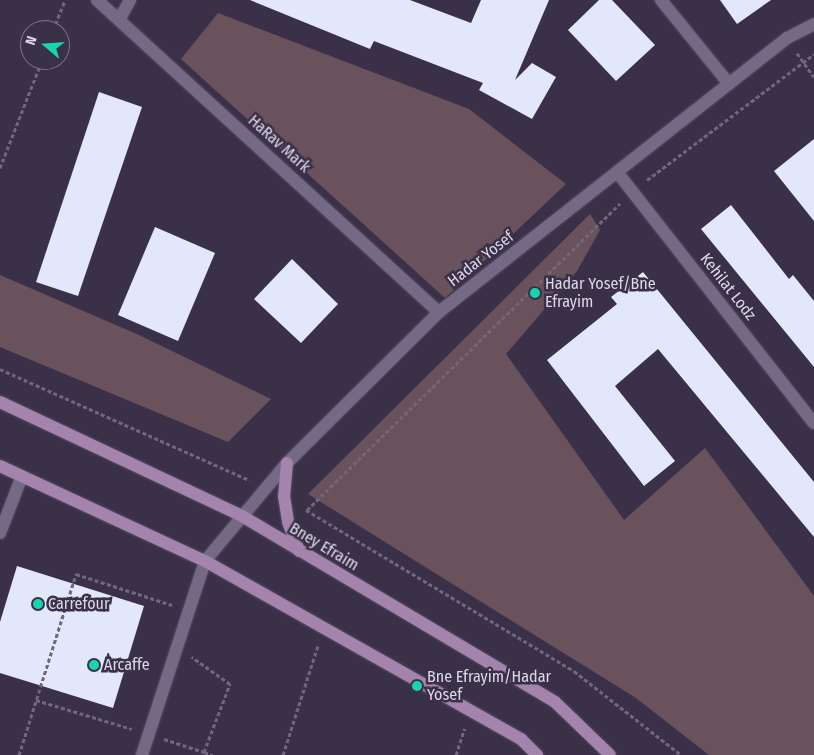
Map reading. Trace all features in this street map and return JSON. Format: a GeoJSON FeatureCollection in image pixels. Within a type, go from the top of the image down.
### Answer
{"type":"FeatureCollection","features":[{"type":"Feature","properties":{"kind":"main road","name":"Bney Efraim"},"geometry":{"type":"LineString","coordinates":[[0,402],[242,516],[299,552],[555,702],[610,755]]}},
{"type":"Feature","properties":{"kind":"main road"},"geometry":{"type":"LineString","coordinates":[[287,463],[284,496],[288,522],[299,552]]}},
{"type":"Feature","properties":{"kind":"main road"},"geometry":{"type":"LineString","coordinates":[[0,466],[206,561],[520,739],[537,755]]}},
{"type":"Feature","properties":{"kind":"street","name":"HaRav Mark"},"geometry":{"type":"LineString","coordinates":[[97,0],[439,312]]}},
{"type":"Feature","properties":{"kind":"street"},"geometry":{"type":"LineString","coordinates":[[119,20],[130,0]]}},
{"type":"Feature","properties":{"kind":"street"},"geometry":{"type":"LineString","coordinates":[[661,0],[728,84]]}},
{"type":"Feature","properties":{"kind":"street","name":"Hadar Yosef"},"geometry":{"type":"LineString","coordinates":[[142,755],[206,561],[287,463],[439,312],[787,38],[814,24]]}},
{"type":"Feature","properties":{"kind":"street","name":"Kehilat Lodz"},"geometry":{"type":"LineString","coordinates":[[617,172],[814,422]]}},
{"type":"Feature","properties":{"kind":"street"},"geometry":{"type":"LineString","coordinates":[[0,533],[22,476]]}},
{"type":"Feature","properties":{"kind":"path"},"geometry":{"type":"LineString","coordinates":[[57,20],[65,0]]}},
{"type":"Feature","properties":{"kind":"path"},"geometry":{"type":"LineString","coordinates":[[787,38],[814,77]]}},
{"type":"Feature","properties":{"kind":"path"},"geometry":{"type":"LineString","coordinates":[[307,510],[632,192],[814,54]]}},
{"type":"Feature","properties":{"kind":"path"},"geometry":{"type":"LineString","coordinates":[[0,168],[38,70]]}},
{"type":"Feature","properties":{"kind":"path"},"geometry":{"type":"LineString","coordinates":[[0,369],[266,488]]}},
{"type":"Feature","properties":{"kind":"path"},"geometry":{"type":"LineString","coordinates":[[284,496],[574,671],[681,755]]}},
{"type":"Feature","properties":{"kind":"path"},"geometry":{"type":"LineString","coordinates":[[20,755],[76,574],[189,610]]}},
{"type":"Feature","properties":{"kind":"path"},"geometry":{"type":"LineString","coordinates":[[283,755],[324,628]]}},
{"type":"Feature","properties":{"kind":"path"},"geometry":{"type":"LineString","coordinates":[[177,647],[230,684],[205,754]]}},
{"type":"Feature","properties":{"kind":"path"},"geometry":{"type":"LineString","coordinates":[[36,700],[212,755]]}},
{"type":"Feature","properties":{"kind":"path"},"geometry":{"type":"LineString","coordinates":[[456,755],[471,711]]}},
{"type":"Feature","properties":{"kind":"shaded area"},"geometry":{"type":"Polygon","coordinates":[[[218,13],[469,109],[566,184],[445,298],[181,59],[218,13]]]}},
{"type":"Feature","properties":{"kind":"shaded area"},"geometry":{"type":"Polygon","coordinates":[[[590,214],[600,230],[577,271],[506,354],[624,520],[705,448],[814,596],[814,755],[709,755],[636,698],[308,494],[590,214]]]}},
{"type":"Feature","properties":{"kind":"shaded area"},"geometry":{"type":"Polygon","coordinates":[[[0,275],[139,335],[271,399],[228,442],[0,347],[0,275]]]}},
{"type":"Feature","properties":{"kind":"building"},"geometry":{"type":"Polygon","coordinates":[[[250,0],[410,0],[471,23],[481,0],[549,0],[515,80],[532,63],[556,77],[532,119],[479,90],[483,83],[374,41],[370,49],[250,0]]]}},
{"type":"Feature","properties":{"kind":"building"},"geometry":{"type":"Polygon","coordinates":[[[599,0],[612,0],[655,45],[616,81],[568,30],[599,0]]]}},
{"type":"Feature","properties":{"kind":"building"},"geometry":{"type":"Polygon","coordinates":[[[720,0],[771,0],[737,24],[720,0]]]}},
{"type":"Feature","properties":{"kind":"building"},"geometry":{"type":"Polygon","coordinates":[[[99,92],[142,107],[78,296],[36,282],[99,92]]]}},
{"type":"Feature","properties":{"kind":"building"},"geometry":{"type":"Polygon","coordinates":[[[814,139],[814,221],[774,171],[814,139]]]}},
{"type":"Feature","properties":{"kind":"building"},"geometry":{"type":"Polygon","coordinates":[[[731,205],[789,279],[793,275],[814,301],[814,367],[701,229],[731,205]]]}},
{"type":"Feature","properties":{"kind":"building"},"geometry":{"type":"Polygon","coordinates":[[[155,227],[215,253],[178,341],[118,315],[155,227]]]}},
{"type":"Feature","properties":{"kind":"building"},"geometry":{"type":"Polygon","coordinates":[[[292,259],[338,304],[301,343],[254,299],[292,259]]]}},
{"type":"Feature","properties":{"kind":"building"},"geometry":{"type":"Polygon","coordinates":[[[643,272],[814,482],[814,537],[658,349],[615,386],[675,461],[644,486],[547,360],[617,304],[611,297],[643,272]]]}},
{"type":"Feature","properties":{"kind":"building"},"geometry":{"type":"Polygon","coordinates":[[[17,566],[144,606],[113,708],[0,673],[0,622],[17,566]]]}},
{"type":"Feature","properties":{"kind":"place","name":"Hadar Yosef/Bne Efrayim"},"geometry":{"type":"Point","coordinates":[535,293]}},
{"type":"Feature","properties":{"kind":"place","name":"Carrefour"},"geometry":{"type":"Point","coordinates":[38,604]}},
{"type":"Feature","properties":{"kind":"place","name":"Arcaffe"},"geometry":{"type":"Point","coordinates":[94,665]}},
{"type":"Feature","properties":{"kind":"place","name":"Bne Efrayim/Hadar Yosef"},"geometry":{"type":"Point","coordinates":[417,686]}}]}
